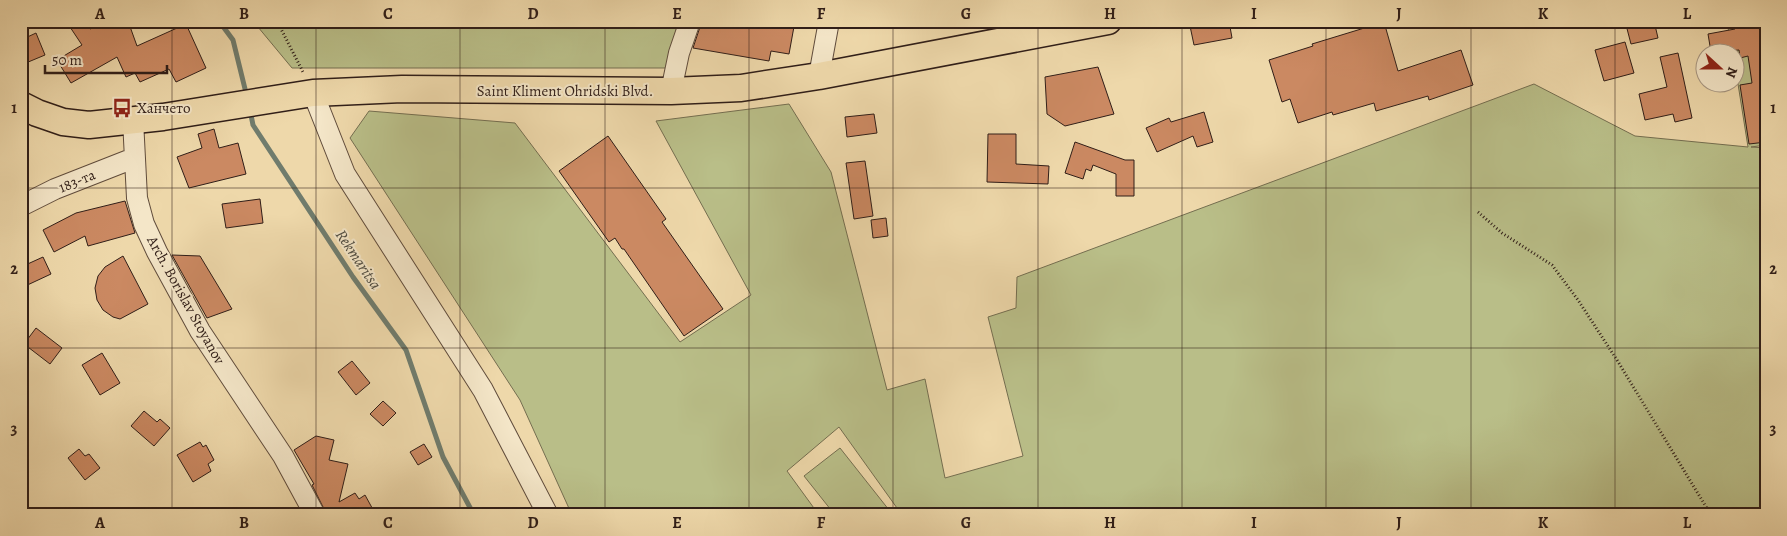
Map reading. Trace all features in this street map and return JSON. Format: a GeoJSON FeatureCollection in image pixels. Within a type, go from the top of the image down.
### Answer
{"type":"FeatureCollection","features":[{"type":"Feature","properties":{"kind":"main road","name":"Saint Kliment Ohridski Blvd."},"geometry":{"type":"LineString","coordinates":[[21,105],[62,122],[89,125],[232,106],[305,94],[402,89],[671,92],[741,88],[819,76],[1108,21]]}},
{"type":"Feature","properties":{"kind":"street"},"geometry":{"type":"LineString","coordinates":[[671,92],[679,54],[690,21]]}},
{"type":"Feature","properties":{"kind":"street"},"geometry":{"type":"LineString","coordinates":[[819,76],[829,21]]}},
{"type":"Feature","properties":{"kind":"street"},"geometry":{"type":"LineString","coordinates":[[305,94],[345,174],[483,390],[548,515]]}},
{"type":"Feature","properties":{"kind":"street","name":"Аrch. Borislav Stoyanov"},"geometry":{"type":"LineString","coordinates":[[134,120],[134,158],[138,198],[144,224],[200,331],[283,456],[315,515]]}},
{"type":"Feature","properties":{"kind":"street","name":"183-та"},"geometry":{"type":"LineString","coordinates":[[21,206],[55,189],[134,158]]}},
{"type":"Feature","properties":{"kind":"path"},"geometry":{"type":"LineString","coordinates":[[277,21],[305,94]]}},
{"type":"Feature","properties":{"kind":"path"},"geometry":{"type":"LineString","coordinates":[[1478,212],[1502,233],[1552,265],[1578,300],[1617,360],[1711,515]]}},
{"type":"Feature","properties":{"kind":"green space"},"geometry":{"type":"Polygon","coordinates":[[[253,21],[685,21],[669,68],[292,68],[253,21]]]}},
{"type":"Feature","properties":{"kind":"green space"},"geometry":{"type":"Polygon","coordinates":[[[1727,21],[1766,21],[1766,145],[1751,147],[1766,148],[1766,515],[902,515],[839,427],[787,471],[819,515],[572,515],[520,400],[350,138],[369,111],[515,123],[680,342],[751,295],[656,121],[789,104],[831,172],[887,390],[925,379],[945,478],[1023,456],[988,317],[1016,308],[1017,277],[1534,84],[1635,136],[1748,147],[1739,92],[1744,92],[1744,42],[1730,42],[1727,21]]]}},
{"type":"Feature","properties":{"kind":"green space"},"geometry":{"type":"Polygon","coordinates":[[[840,448],[893,515],[835,515],[804,476],[840,448]]]}},
{"type":"Feature","properties":{"kind":"building"},"geometry":{"type":"Polygon","coordinates":[[[66,21],[85,21],[90,29],[112,21],[128,21],[137,46],[186,24],[206,68],[176,82],[169,69],[140,82],[135,73],[126,77],[117,57],[71,83],[57,60],[82,45],[66,21]]]}},
{"type":"Feature","properties":{"kind":"building"},"geometry":{"type":"Polygon","coordinates":[[[702,21],[795,21],[789,54],[771,51],[769,61],[693,48],[702,21]]]}},
{"type":"Feature","properties":{"kind":"building"},"geometry":{"type":"Polygon","coordinates":[[[1215,21],[1229,21],[1232,38],[1194,45],[1190,26],[1215,21]]]}},
{"type":"Feature","properties":{"kind":"building"},"geometry":{"type":"Polygon","coordinates":[[[1625,21],[1654,21],[1658,38],[1631,44],[1625,21]]]}},
{"type":"Feature","properties":{"kind":"building"},"geometry":{"type":"Polygon","coordinates":[[[1758,21],[1766,68],[1766,142],[1749,144],[1741,92],[1744,92],[1744,84],[1752,83],[1748,56],[1744,57],[1744,42],[1709,42],[1708,34],[1735,29],[1734,23],[1758,21]]]}},
{"type":"Feature","properties":{"kind":"building"},"geometry":{"type":"Polygon","coordinates":[[[1384,22],[1398,71],[1461,50],[1473,85],[1429,100],[1428,96],[1376,111],[1374,103],[1333,115],[1332,112],[1298,123],[1290,99],[1282,102],[1269,60],[1313,46],[1312,44],[1384,22]]]}},
{"type":"Feature","properties":{"kind":"building"},"geometry":{"type":"Polygon","coordinates":[[[36,33],[45,55],[21,65],[21,40],[36,33]]]}},
{"type":"Feature","properties":{"kind":"building"},"geometry":{"type":"Polygon","coordinates":[[[1625,42],[1634,73],[1604,81],[1595,50],[1625,42]]]}},
{"type":"Feature","properties":{"kind":"building"},"geometry":{"type":"Polygon","coordinates":[[[1678,53],[1692,118],[1675,122],[1673,114],[1645,120],[1639,94],[1667,87],[1660,57],[1678,53]]]}},
{"type":"Feature","properties":{"kind":"building"},"geometry":{"type":"Polygon","coordinates":[[[1098,67],[1114,114],[1065,126],[1047,114],[1045,77],[1098,67]]]}},
{"type":"Feature","properties":{"kind":"building"},"geometry":{"type":"Polygon","coordinates":[[[1204,112],[1213,142],[1197,147],[1193,136],[1157,152],[1146,128],[1169,118],[1171,122],[1204,112]]]}},
{"type":"Feature","properties":{"kind":"building"},"geometry":{"type":"Polygon","coordinates":[[[874,114],[877,133],[847,137],[845,117],[874,114]]]}},
{"type":"Feature","properties":{"kind":"building"},"geometry":{"type":"Polygon","coordinates":[[[214,129],[219,148],[238,143],[246,174],[189,188],[177,157],[202,148],[198,134],[214,129]]]}},
{"type":"Feature","properties":{"kind":"building"},"geometry":{"type":"Polygon","coordinates":[[[988,134],[1016,134],[1016,164],[1049,166],[1048,184],[987,182],[988,134]]]}},
{"type":"Feature","properties":{"kind":"building"},"geometry":{"type":"Polygon","coordinates":[[[608,136],[666,219],[662,222],[723,309],[684,336],[624,249],[622,249],[615,238],[609,242],[559,171],[608,136]]]}},
{"type":"Feature","properties":{"kind":"building"},"geometry":{"type":"Polygon","coordinates":[[[1075,142],[1125,160],[1134,160],[1134,196],[1116,196],[1116,174],[1093,165],[1091,171],[1086,169],[1083,179],[1065,173],[1075,142]]]}},
{"type":"Feature","properties":{"kind":"building"},"geometry":{"type":"Polygon","coordinates":[[[865,161],[873,216],[854,219],[846,163],[865,161]]]}},
{"type":"Feature","properties":{"kind":"building"},"geometry":{"type":"Polygon","coordinates":[[[260,199],[263,223],[226,228],[222,204],[260,199]]]}},
{"type":"Feature","properties":{"kind":"building"},"geometry":{"type":"Polygon","coordinates":[[[125,201],[135,233],[88,246],[85,236],[54,252],[43,230],[76,213],[125,201]]]}},
{"type":"Feature","properties":{"kind":"building"},"geometry":{"type":"Polygon","coordinates":[[[886,218],[888,236],[873,238],[871,220],[886,218]]]}},
{"type":"Feature","properties":{"kind":"building"},"geometry":{"type":"Polygon","coordinates":[[[172,255],[200,256],[232,309],[207,318],[172,255]]]}},
{"type":"Feature","properties":{"kind":"building"},"geometry":{"type":"Polygon","coordinates":[[[123,256],[148,304],[120,319],[113,317],[103,310],[97,300],[95,288],[98,276],[105,267],[123,256]]]}},
{"type":"Feature","properties":{"kind":"building"},"geometry":{"type":"Polygon","coordinates":[[[43,257],[51,274],[21,288],[21,267],[43,257]]]}},
{"type":"Feature","properties":{"kind":"building"},"geometry":{"type":"Polygon","coordinates":[[[36,328],[62,348],[50,364],[24,344],[36,328]]]}},
{"type":"Feature","properties":{"kind":"building"},"geometry":{"type":"Polygon","coordinates":[[[102,353],[120,383],[100,395],[82,365],[102,353]]]}},
{"type":"Feature","properties":{"kind":"building"},"geometry":{"type":"Polygon","coordinates":[[[352,361],[370,383],[356,395],[338,372],[352,361]]]}},
{"type":"Feature","properties":{"kind":"building"},"geometry":{"type":"Polygon","coordinates":[[[383,401],[396,413],[383,426],[370,414],[383,401]]]}},
{"type":"Feature","properties":{"kind":"building"},"geometry":{"type":"Polygon","coordinates":[[[144,411],[157,422],[160,419],[170,428],[154,446],[131,426],[144,411]]]}},
{"type":"Feature","properties":{"kind":"building"},"geometry":{"type":"Polygon","coordinates":[[[316,436],[334,440],[329,460],[348,464],[339,502],[355,493],[359,499],[365,495],[376,515],[327,515],[312,485],[314,484],[294,450],[316,436]]]}},
{"type":"Feature","properties":{"kind":"building"},"geometry":{"type":"Polygon","coordinates":[[[200,442],[203,447],[206,445],[214,460],[208,464],[211,471],[193,482],[177,455],[200,442]]]}},
{"type":"Feature","properties":{"kind":"building"},"geometry":{"type":"Polygon","coordinates":[[[424,444],[432,457],[418,465],[410,452],[424,444]]]}},
{"type":"Feature","properties":{"kind":"building"},"geometry":{"type":"Polygon","coordinates":[[[79,449],[85,456],[89,454],[100,468],[85,480],[68,458],[79,449]]]}},
{"type":"Feature","properties":{"kind":"waterway","name":"Rekmaritsa"},"geometry":{"type":"LineString","coordinates":[[219,21],[233,40],[247,97]]}},
{"type":"Feature","properties":{"kind":"waterway","name":"Rekmaritsa"},"geometry":{"type":"LineString","coordinates":[[250,110],[253,125],[353,277],[406,350],[443,457],[474,515]]}},
{"type":"Feature","properties":{"kind":"place","name":"Ханчето"},"geometry":{"type":"Point","coordinates":[122,108]}}]}
